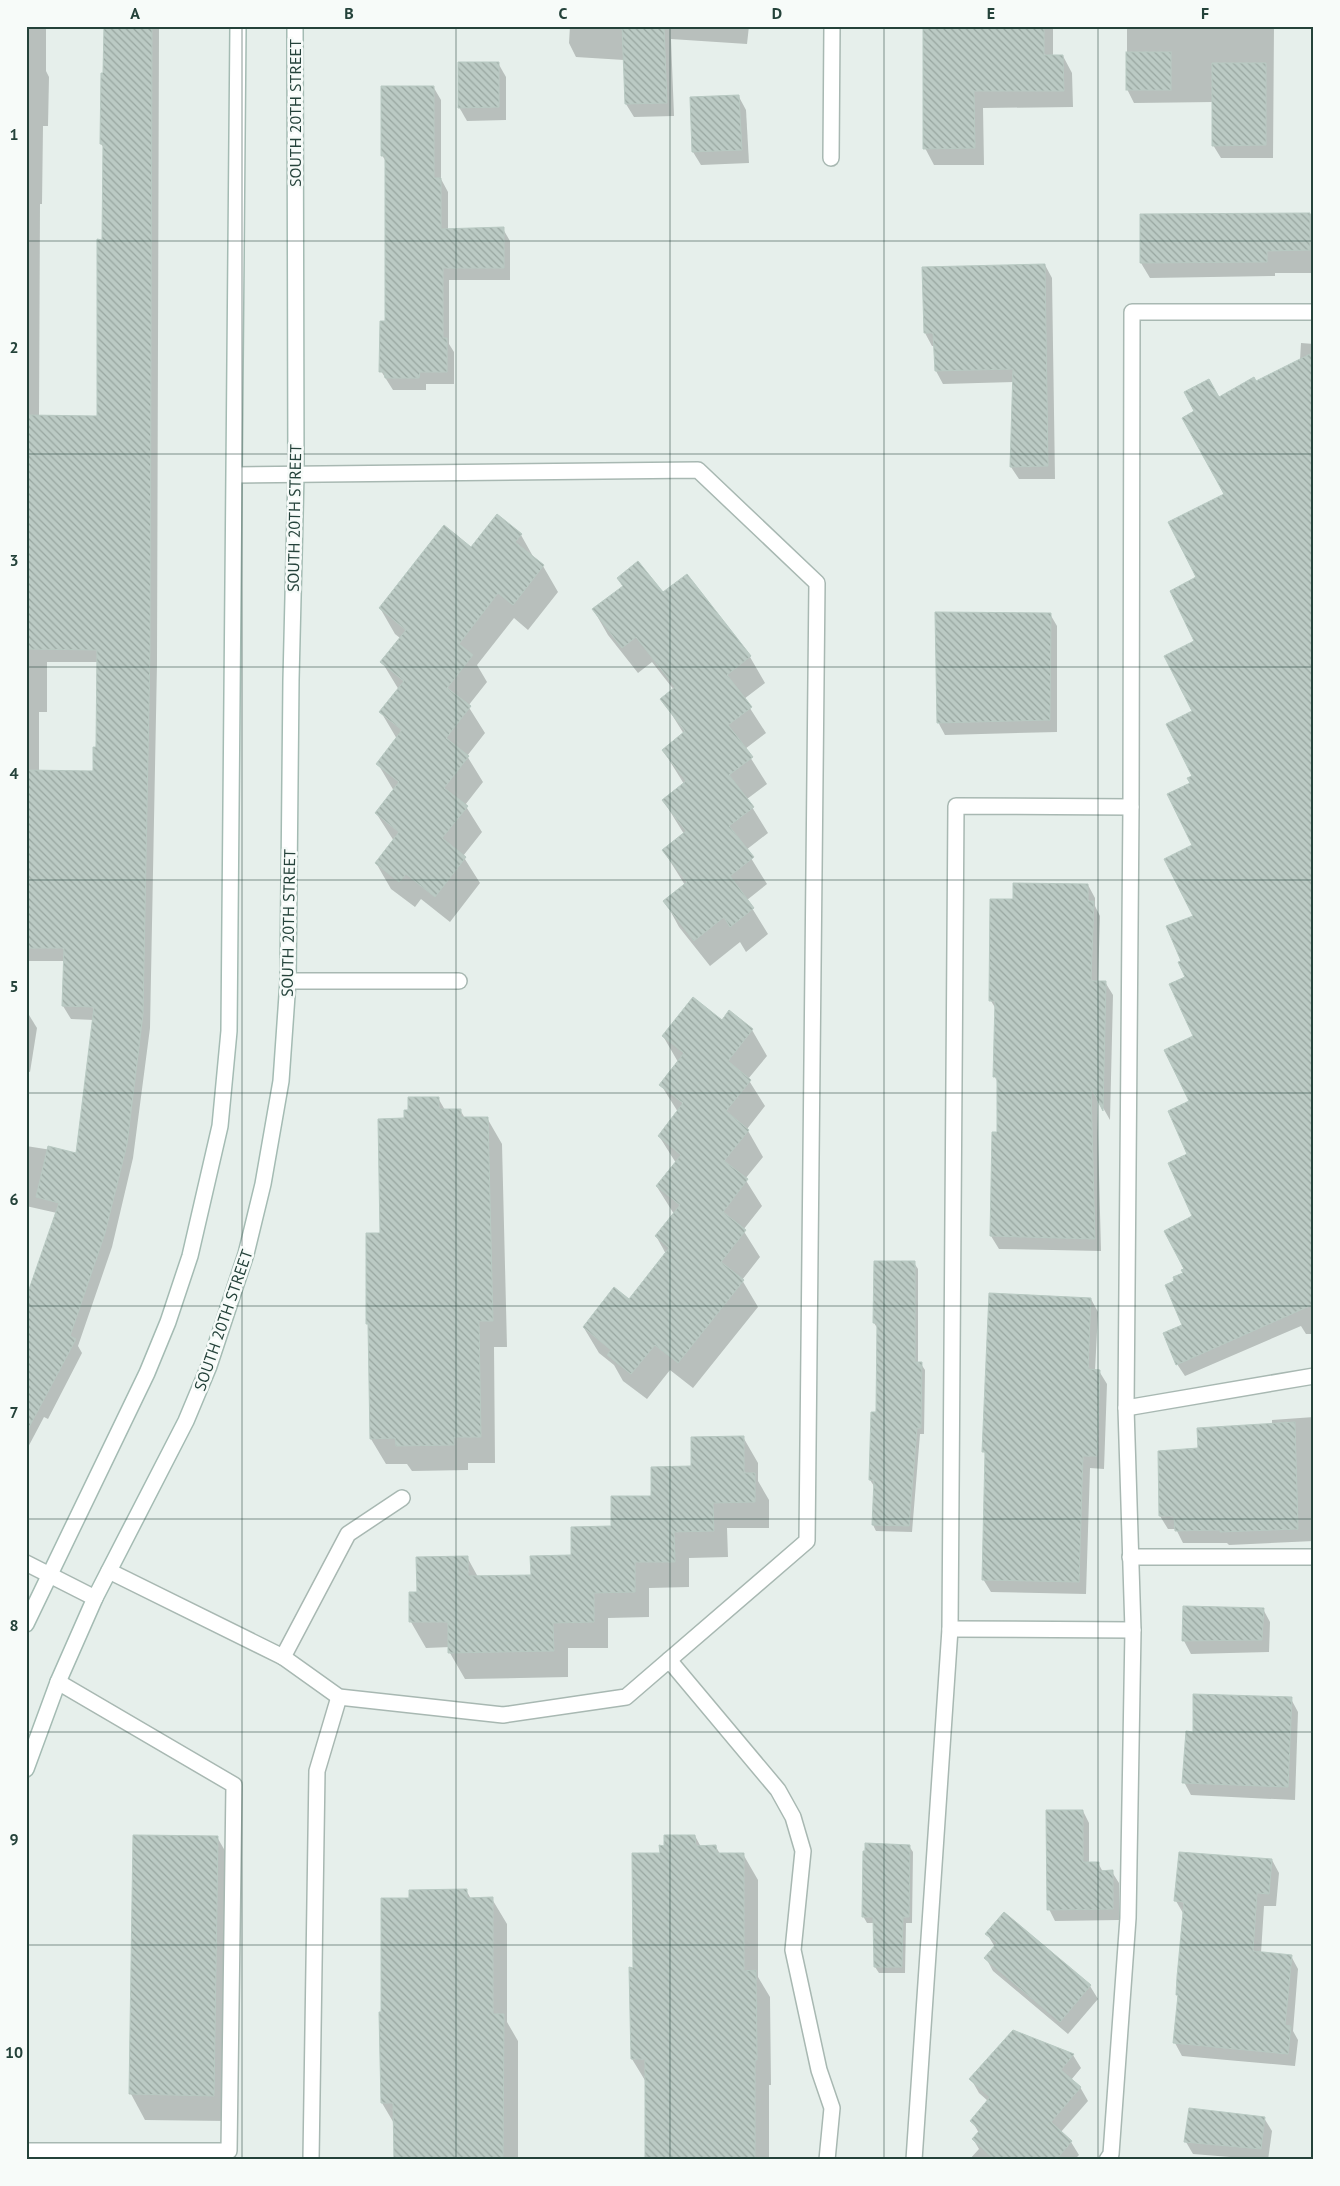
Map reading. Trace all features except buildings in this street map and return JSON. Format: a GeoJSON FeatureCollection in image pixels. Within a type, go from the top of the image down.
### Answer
{"type":"FeatureCollection","features":[{"type":"Feature","properties":{"kind":"street"},"geometry":{"type":"LineString","coordinates":[[26,1624],[147,1373],[168,1322],[190,1256],[220,1126],[229,1031],[238,26]]}},
{"type":"Feature","properties":{"kind":"street","name":"SOUTH 20TH STREET"},"geometry":{"type":"LineString","coordinates":[[26,1769],[58,1682],[95,1598],[186,1421],[212,1357],[246,1254],[263,1184],[282,1081],[288,981],[291,680],[296,474],[295,26]]}},
{"type":"Feature","properties":{"kind":"street"},"geometry":{"type":"LineString","coordinates":[[831,158],[832,26]]}},
{"type":"Feature","properties":{"kind":"street"},"geometry":{"type":"LineString","coordinates":[[1106,2160],[1111,2154],[1128,1918],[1133,1630],[1126,1408],[1131,807],[1132,312],[1314,312]]}},
{"type":"Feature","properties":{"kind":"street"},"geometry":{"type":"LineString","coordinates":[[109,1571],[283,1656],[339,1698],[503,1715],[626,1697],[807,1541],[817,583],[698,470],[235,475]]}},
{"type":"Feature","properties":{"kind":"street"},"geometry":{"type":"LineString","coordinates":[[914,2160],[950,1629],[956,806],[1131,807]]}},
{"type":"Feature","properties":{"kind":"street"},"geometry":{"type":"LineString","coordinates":[[288,981],[459,981]]}},
{"type":"Feature","properties":{"kind":"street"},"geometry":{"type":"LineString","coordinates":[[1126,1408],[1314,1376]]}},
{"type":"Feature","properties":{"kind":"street"},"geometry":{"type":"LineString","coordinates":[[283,1656],[348,1534],[402,1498]]}},
{"type":"Feature","properties":{"kind":"street"},"geometry":{"type":"LineString","coordinates":[[1130,1557],[1314,1557]]}},
{"type":"Feature","properties":{"kind":"street"},"geometry":{"type":"LineString","coordinates":[[26,1563],[95,1598]]}},
{"type":"Feature","properties":{"kind":"street"},"geometry":{"type":"LineString","coordinates":[[950,1629],[1133,1630]]}},
{"type":"Feature","properties":{"kind":"street"},"geometry":{"type":"LineString","coordinates":[[669,1660],[778,1790],[793,1817],[804,1851],[793,1950],[820,2070],[832,2108],[828,2160]]}},
{"type":"Feature","properties":{"kind":"street"},"geometry":{"type":"LineString","coordinates":[[26,2150],[229,2151],[234,1785],[58,1682]]}},
{"type":"Feature","properties":{"kind":"street"},"geometry":{"type":"LineString","coordinates":[[311,2160],[317,1771],[339,1698]]}}]}
